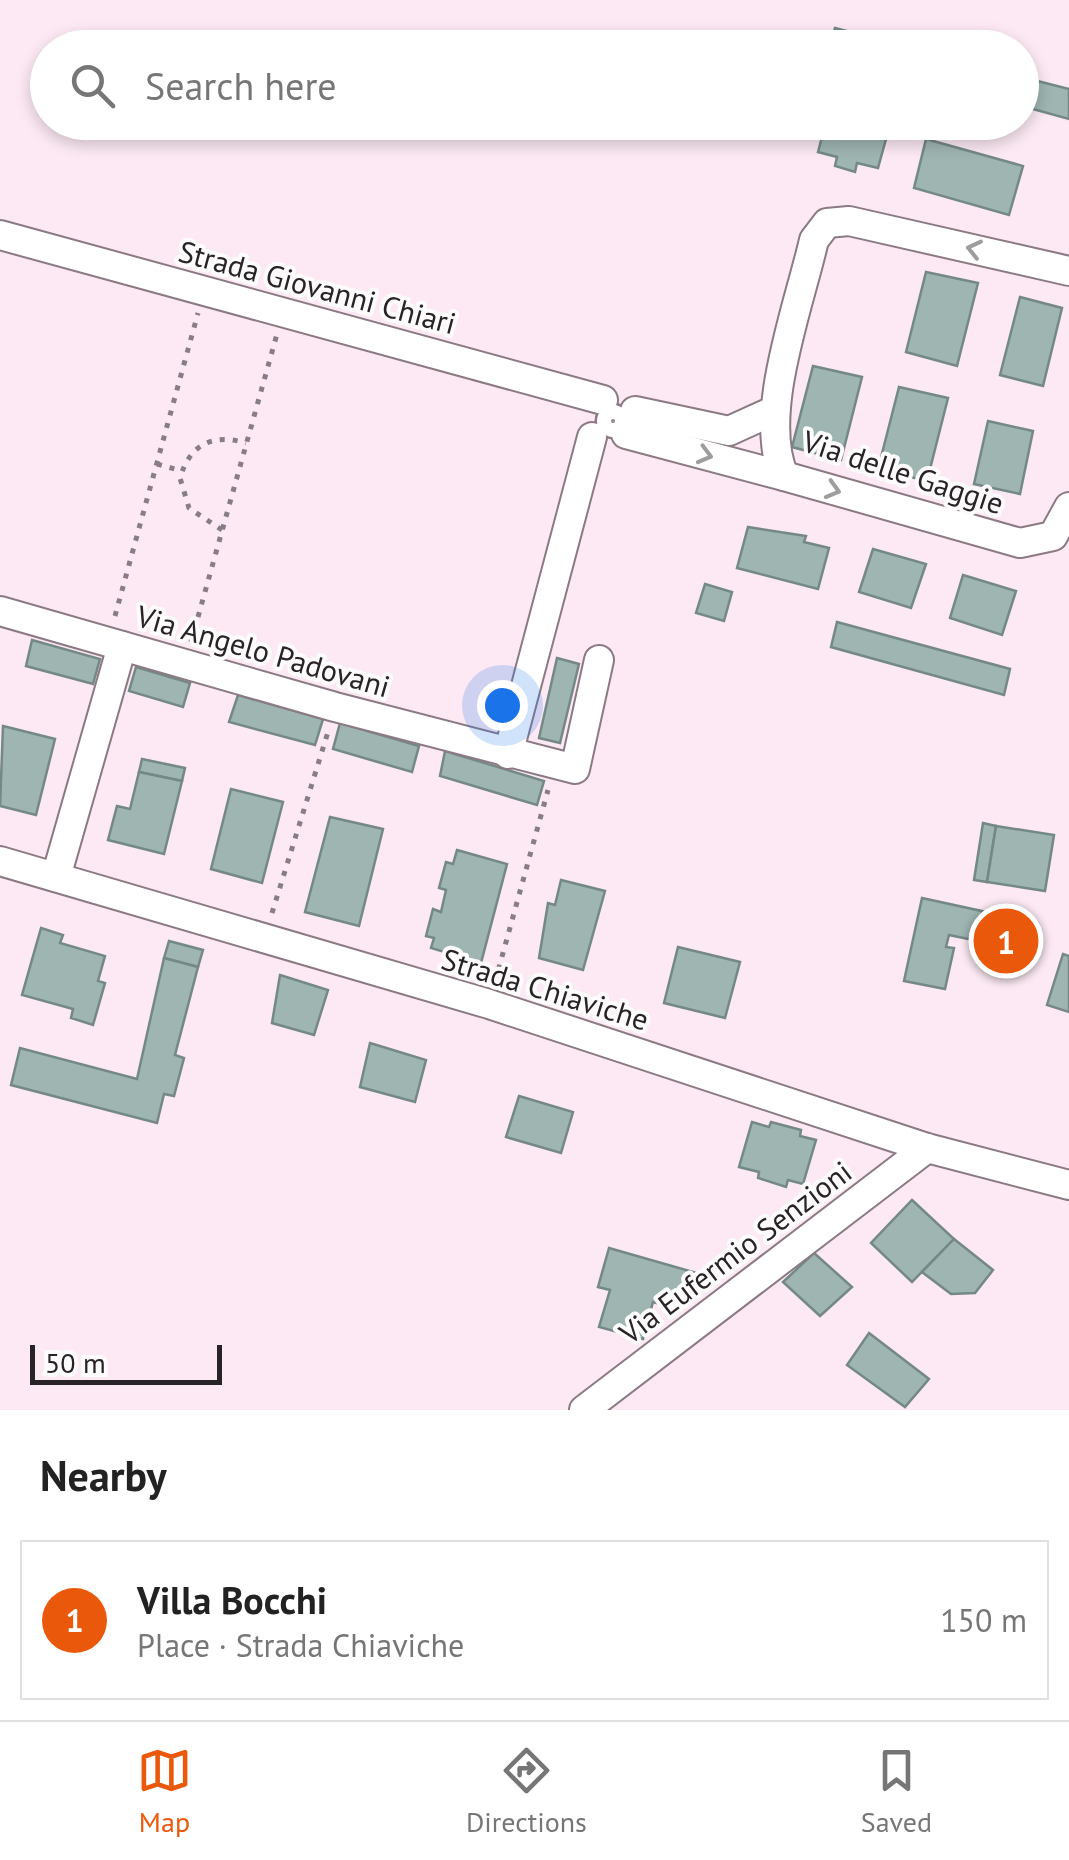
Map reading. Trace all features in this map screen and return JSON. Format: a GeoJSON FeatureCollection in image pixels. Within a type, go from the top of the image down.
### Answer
{"type":"FeatureCollection","features":[{"type":"Feature","properties":{"kind":"street","name":"Via delle Gaggie"},"geometry":{"type":"LineString","coordinates":[[1069,271],[849,221],[827,223],[814,240],[775,410],[773,452],[784,476],[1020,544],[1053,536],[1069,506]]}},
{"type":"Feature","properties":{"kind":"street","name":"Strada Giovanni Chiari"},"geometry":{"type":"LineString","coordinates":[[0,235],[283,312],[784,476]]}},
{"type":"Feature","properties":{"kind":"street","name":"Strada Giovanni Chiari"},"geometry":{"type":"LineString","coordinates":[[614,421],[729,431],[775,410]]}},
{"type":"Feature","properties":{"kind":"street"},"geometry":{"type":"LineString","coordinates":[[508,754],[614,421]]}},
{"type":"Feature","properties":{"kind":"street","name":"Via Angelo Padovani"},"geometry":{"type":"LineString","coordinates":[[0,611],[554,766]]}},
{"type":"Feature","properties":{"kind":"street"},"geometry":{"type":"LineString","coordinates":[[56,877],[115,644]]}},
{"type":"Feature","properties":{"kind":"street"},"geometry":{"type":"LineString","coordinates":[[554,766],[575,769],[600,660]]}},
{"type":"Feature","properties":{"kind":"street","name":"Strada Chiaviche"},"geometry":{"type":"LineString","coordinates":[[0,860],[489,1004],[927,1148],[1069,1185]]}},
{"type":"Feature","properties":{"kind":"street","name":"Via Eufermio Senzioni"},"geometry":{"type":"LineString","coordinates":[[584,1410],[927,1148]]}},
{"type":"Feature","properties":{"kind":"path"},"geometry":{"type":"LineString","coordinates":[[115,644],[157,464],[204,291]]}},
{"type":"Feature","properties":{"kind":"path"},"geometry":{"type":"LineString","coordinates":[[185,664],[283,312]]}},
{"type":"Feature","properties":{"kind":"path"},"geometry":{"type":"LineString","coordinates":[[222,530],[198,518],[184,501],[182,471],[200,445],[213,438],[246,442]]}},
{"type":"Feature","properties":{"kind":"path"},"geometry":{"type":"LineString","coordinates":[[157,464],[182,471]]}},
{"type":"Feature","properties":{"kind":"path"},"geometry":{"type":"LineString","coordinates":[[264,939],[335,707]]}},
{"type":"Feature","properties":{"kind":"path"},"geometry":{"type":"LineString","coordinates":[[489,1004],[554,766]]}},
{"type":"Feature","properties":{"kind":"building"},"geometry":{"type":"Polygon","coordinates":[[[1039,81],[1069,89],[1069,119],[1039,111],[1039,81]]]}},
{"type":"Feature","properties":{"kind":"building"},"geometry":{"type":"Polygon","coordinates":[[[821,140],[886,140],[878,168],[857,163],[855,172],[835,166],[837,157],[818,152],[821,140]]]}},
{"type":"Feature","properties":{"kind":"building"},"geometry":{"type":"Polygon","coordinates":[[[926,140],[1023,166],[1009,215],[914,188],[926,140]]]}},
{"type":"Feature","properties":{"kind":"building"},"geometry":{"type":"Polygon","coordinates":[[[926,272],[978,283],[957,366],[906,352],[926,272]]]}},
{"type":"Feature","properties":{"kind":"building"},"geometry":{"type":"Polygon","coordinates":[[[1020,297],[1062,308],[1043,386],[1000,375],[1020,297]]]}},
{"type":"Feature","properties":{"kind":"building"},"geometry":{"type":"Polygon","coordinates":[[[813,366],[862,377],[841,460],[792,447],[813,366]]]}},
{"type":"Feature","properties":{"kind":"building"},"geometry":{"type":"Polygon","coordinates":[[[899,387],[948,398],[927,481],[878,469],[899,387]]]}},
{"type":"Feature","properties":{"kind":"building"},"geometry":{"type":"Polygon","coordinates":[[[988,421],[1033,431],[1020,494],[974,484],[988,421]]]}},
{"type":"Feature","properties":{"kind":"building"},"geometry":{"type":"Polygon","coordinates":[[[748,527],[806,536],[804,542],[829,548],[818,589],[737,568],[748,527]]]}},
{"type":"Feature","properties":{"kind":"building"},"geometry":{"type":"Polygon","coordinates":[[[873,549],[926,564],[911,608],[859,592],[873,549]]]}},
{"type":"Feature","properties":{"kind":"building"},"geometry":{"type":"Polygon","coordinates":[[[963,575],[1016,591],[1002,635],[950,618],[963,575]]]}},
{"type":"Feature","properties":{"kind":"building"},"geometry":{"type":"Polygon","coordinates":[[[705,584],[732,592],[724,621],[696,613],[705,584]]]}},
{"type":"Feature","properties":{"kind":"building"},"geometry":{"type":"Polygon","coordinates":[[[837,622],[1010,669],[1004,695],[831,647],[837,622]]]}},
{"type":"Feature","properties":{"kind":"building"},"geometry":{"type":"Polygon","coordinates":[[[32,640],[100,659],[93,684],[26,666],[32,640]]]}},
{"type":"Feature","properties":{"kind":"building"},"geometry":{"type":"Polygon","coordinates":[[[557,658],[579,664],[560,743],[539,738],[557,658]]]}},
{"type":"Feature","properties":{"kind":"building"},"geometry":{"type":"Polygon","coordinates":[[[136,667],[190,683],[183,707],[129,691],[136,667]]]}},
{"type":"Feature","properties":{"kind":"building"},"geometry":{"type":"Polygon","coordinates":[[[238,695],[323,719],[315,745],[229,722],[238,695]]]}},
{"type":"Feature","properties":{"kind":"building"},"geometry":{"type":"Polygon","coordinates":[[[340,723],[419,746],[412,772],[333,749],[340,723]]]}},
{"type":"Feature","properties":{"kind":"building"},"geometry":{"type":"Polygon","coordinates":[[[3,726],[55,739],[36,815],[0,806],[3,726]]]}},
{"type":"Feature","properties":{"kind":"building"},"geometry":{"type":"Polygon","coordinates":[[[445,751],[544,781],[537,805],[440,776],[445,751]]]}},
{"type":"Feature","properties":{"kind":"building"},"geometry":{"type":"Polygon","coordinates":[[[142,759],[185,768],[182,781],[139,772],[142,759]]]}},
{"type":"Feature","properties":{"kind":"building"},"geometry":{"type":"Polygon","coordinates":[[[139,772],[182,781],[164,854],[108,840],[117,806],[130,809],[139,772]]]}},
{"type":"Feature","properties":{"kind":"building"},"geometry":{"type":"Polygon","coordinates":[[[231,789],[283,802],[262,883],[211,869],[231,789]]]}},
{"type":"Feature","properties":{"kind":"building"},"geometry":{"type":"Polygon","coordinates":[[[330,817],[383,829],[359,926],[305,912],[330,817]]]}},
{"type":"Feature","properties":{"kind":"building"},"geometry":{"type":"Polygon","coordinates":[[[983,823],[996,826],[987,882],[974,880],[983,823]]]}},
{"type":"Feature","properties":{"kind":"building"},"geometry":{"type":"Polygon","coordinates":[[[996,826],[1054,835],[1045,891],[987,882],[996,826]]]}},
{"type":"Feature","properties":{"kind":"building"},"geometry":{"type":"Polygon","coordinates":[[[457,850],[507,864],[481,963],[431,948],[434,938],[426,936],[433,909],[441,912],[446,890],[439,888],[446,862],[453,864],[457,850]]]}},
{"type":"Feature","properties":{"kind":"building"},"geometry":{"type":"Polygon","coordinates":[[[561,880],[605,891],[583,970],[539,958],[548,903],[555,905],[561,880]]]}},
{"type":"Feature","properties":{"kind":"building"},"geometry":{"type":"Polygon","coordinates":[[[922,898],[1037,923],[1031,952],[949,935],[946,947],[954,948],[945,989],[904,981],[922,898]]]}},
{"type":"Feature","properties":{"kind":"building"},"geometry":{"type":"Polygon","coordinates":[[[41,928],[63,935],[60,943],[105,956],[98,981],[105,983],[93,1025],[71,1018],[73,1009],[22,995],[41,928]]]}},
{"type":"Feature","properties":{"kind":"building"},"geometry":{"type":"Polygon","coordinates":[[[169,941],[203,950],[198,967],[164,958],[169,941]]]}},
{"type":"Feature","properties":{"kind":"building"},"geometry":{"type":"Polygon","coordinates":[[[678,947],[740,962],[725,1018],[664,1003],[678,947]]]}},
{"type":"Feature","properties":{"kind":"building"},"geometry":{"type":"Polygon","coordinates":[[[1063,954],[1069,956],[1069,1012],[1047,1005],[1063,954]]]}},
{"type":"Feature","properties":{"kind":"building"},"geometry":{"type":"Polygon","coordinates":[[[164,958],[198,967],[175,1055],[184,1058],[174,1096],[164,1094],[157,1123],[11,1085],[20,1048],[137,1079],[164,958]]]}},
{"type":"Feature","properties":{"kind":"building"},"geometry":{"type":"Polygon","coordinates":[[[280,975],[328,990],[314,1035],[272,1023],[280,975]]]}},
{"type":"Feature","properties":{"kind":"building"},"geometry":{"type":"Polygon","coordinates":[[[370,1043],[426,1060],[415,1102],[360,1087],[370,1043]]]}},
{"type":"Feature","properties":{"kind":"building"},"geometry":{"type":"Polygon","coordinates":[[[519,1096],[573,1112],[561,1153],[506,1137],[519,1096]]]}},
{"type":"Feature","properties":{"kind":"building"},"geometry":{"type":"Polygon","coordinates":[[[752,1122],[769,1127],[771,1122],[801,1130],[800,1136],[816,1140],[803,1184],[788,1180],[786,1187],[758,1178],[759,1172],[739,1167],[752,1122]]]}},
{"type":"Feature","properties":{"kind":"building"},"geometry":{"type":"Polygon","coordinates":[[[912,1200],[954,1239],[912,1282],[871,1243],[912,1200]]]}},
{"type":"Feature","properties":{"kind":"building"},"geometry":{"type":"Polygon","coordinates":[[[954,1239],[993,1270],[975,1293],[951,1294],[922,1272],[954,1239]]]}},
{"type":"Feature","properties":{"kind":"building"},"geometry":{"type":"Polygon","coordinates":[[[609,1248],[700,1274],[695,1293],[683,1290],[678,1309],[653,1302],[643,1339],[599,1327],[610,1290],[598,1287],[609,1248]]]}},
{"type":"Feature","properties":{"kind":"building"},"geometry":{"type":"Polygon","coordinates":[[[814,1253],[852,1287],[820,1316],[783,1282],[814,1253]]]}},
{"type":"Feature","properties":{"kind":"building"},"geometry":{"type":"Polygon","coordinates":[[[869,1333],[929,1379],[905,1407],[847,1365],[869,1333]]]}},
{"type":"Feature","properties":{"kind":"place","name":"Villa Bocchi"},"geometry":{"type":"Point","coordinates":[1006,941]}}]}
